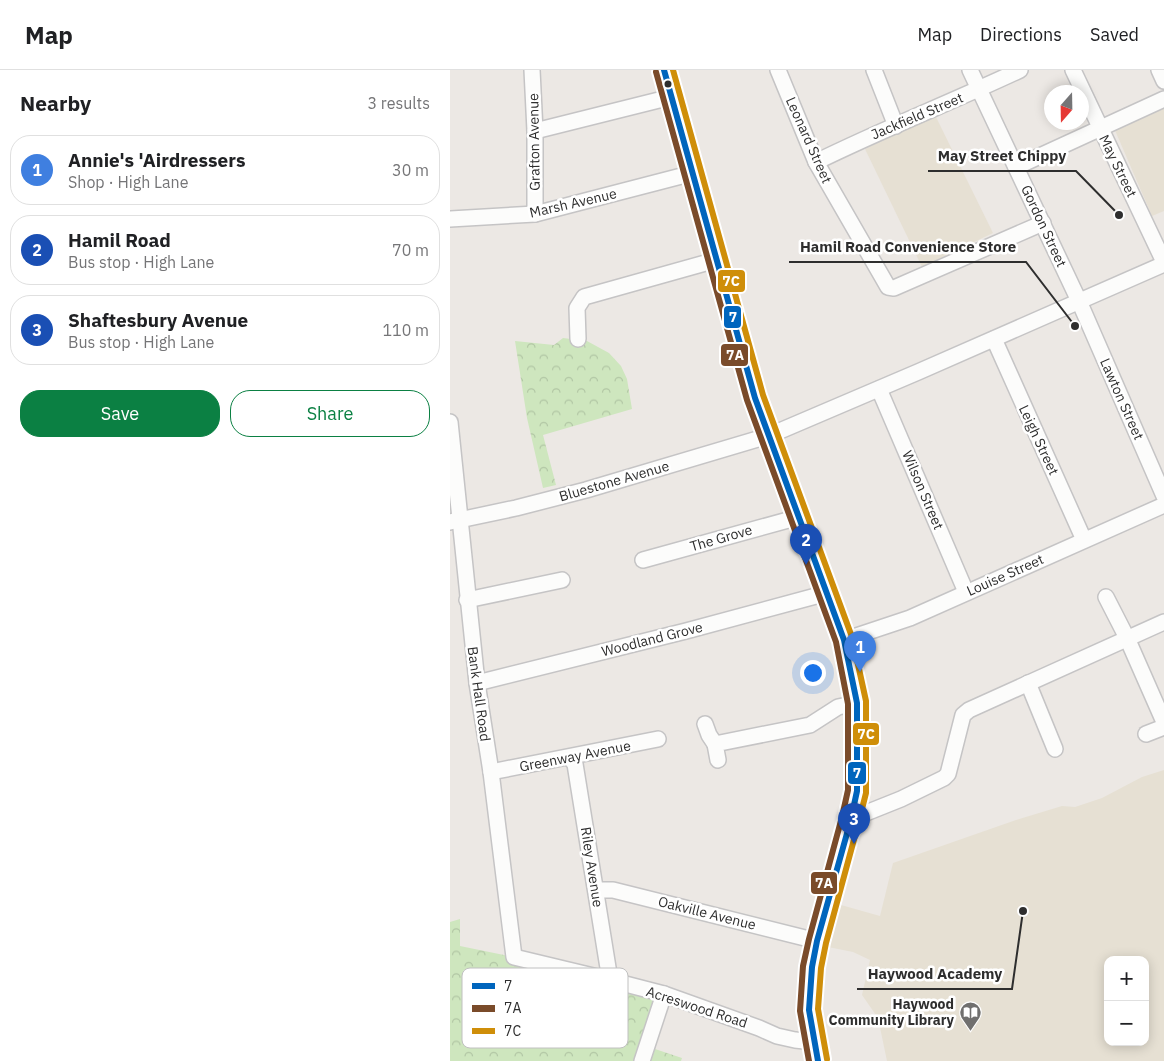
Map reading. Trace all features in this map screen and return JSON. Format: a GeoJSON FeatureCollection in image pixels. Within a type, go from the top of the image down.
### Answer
{"type":"FeatureCollection","features":[{"type":"Feature","properties":{"kind":"main road"},"geometry":{"type":"LineString","coordinates":[[664,70],[755,398],[844,640],[857,703],[857,791],[817,941],[812,967],[809,996],[818,1061]]}},
{"type":"Feature","properties":{"kind":"street","name":"Grafton Avenue"},"geometry":{"type":"LineString","coordinates":[[532,70],[535,131],[535,214]]}},
{"type":"Feature","properties":{"kind":"street","name":"Leonard Street"},"geometry":{"type":"LineString","coordinates":[[778,70],[816,162],[888,287],[894,288],[1043,223]]}},
{"type":"Feature","properties":{"kind":"street"},"geometry":{"type":"LineString","coordinates":[[874,70],[896,126]]}},
{"type":"Feature","properties":{"kind":"street","name":"Gordon Street"},"geometry":{"type":"LineString","coordinates":[[970,70],[1079,301]]}},
{"type":"Feature","properties":{"kind":"street","name":"Jackfield Street"},"geometry":{"type":"LineString","coordinates":[[816,162],[1020,70]]}},
{"type":"Feature","properties":{"kind":"street","name":"May Street"},"geometry":{"type":"LineString","coordinates":[[1073,70],[1164,263]]}},
{"type":"Feature","properties":{"kind":"street"},"geometry":{"type":"LineString","coordinates":[[1160,70],[1164,81]]}},
{"type":"Feature","properties":{"kind":"street"},"geometry":{"type":"LineString","coordinates":[[535,131],[672,97]]}},
{"type":"Feature","properties":{"kind":"street"},"geometry":{"type":"LineString","coordinates":[[1016,167],[1164,99]]}},
{"type":"Feature","properties":{"kind":"street","name":"Marsh Avenue"},"geometry":{"type":"LineString","coordinates":[[450,218],[535,214],[693,173]]}},
{"type":"Feature","properties":{"kind":"street"},"geometry":{"type":"LineString","coordinates":[[578,338],[578,308],[584,297],[716,260]]}},
{"type":"Feature","properties":{"kind":"street","name":"Bluestone Avenue"},"geometry":{"type":"LineString","coordinates":[[454,521],[516,508],[577,492],[768,436],[994,339],[1164,263]]}},
{"type":"Feature","properties":{"kind":"street","name":"Lawton Street"},"geometry":{"type":"LineString","coordinates":[[1079,301],[1164,496]]}},
{"type":"Feature","properties":{"kind":"street","name":"Leigh Street"},"geometry":{"type":"LineString","coordinates":[[994,339],[1084,540]]}},
{"type":"Feature","properties":{"kind":"street","name":"Wilson Street"},"geometry":{"type":"LineString","coordinates":[[879,389],[966,592]]}},
{"type":"Feature","properties":{"kind":"street","name":"Bank Hall Road"},"geometry":{"type":"LineString","coordinates":[[450,422],[454,521],[491,772],[514,957],[521,959]]}},
{"type":"Feature","properties":{"kind":"street","name":"Louise Street"},"geometry":{"type":"LineString","coordinates":[[844,640],[910,618],[1164,505]]}},
{"type":"Feature","properties":{"kind":"street","name":"The Grove"},"geometry":{"type":"LineString","coordinates":[[644,560],[799,517]]}},
{"type":"Feature","properties":{"kind":"street"},"geometry":{"type":"LineString","coordinates":[[467,600],[562,580]]}},
{"type":"Feature","properties":{"kind":"street","name":"Woodland Grove"},"geometry":{"type":"LineString","coordinates":[[477,683],[686,631],[827,593]]}},
{"type":"Feature","properties":{"kind":"street"},"geometry":{"type":"LineString","coordinates":[[1106,597],[1164,722]]}},
{"type":"Feature","properties":{"kind":"street"},"geometry":{"type":"LineString","coordinates":[[851,819],[885,806],[944,778],[948,774],[963,715],[977,705],[1164,622]]}},
{"type":"Feature","properties":{"kind":"street"},"geometry":{"type":"LineString","coordinates":[[1028,683],[1054,749]]}},
{"type":"Feature","properties":{"kind":"street"},"geometry":{"type":"LineString","coordinates":[[716,744],[810,725],[838,707],[857,703]]}},
{"type":"Feature","properties":{"kind":"street"},"geometry":{"type":"LineString","coordinates":[[705,724],[709,735],[716,744],[718,760]]}},
{"type":"Feature","properties":{"kind":"street"},"geometry":{"type":"LineString","coordinates":[[1146,734],[1164,727]]}},
{"type":"Feature","properties":{"kind":"street","name":"Greenway Avenue"},"geometry":{"type":"LineString","coordinates":[[491,772],[570,758],[658,739]]}},
{"type":"Feature","properties":{"kind":"street","name":"Riley Avenue"},"geometry":{"type":"LineString","coordinates":[[570,758],[575,764],[608,968]]}},
{"type":"Feature","properties":{"kind":"street","name":"Oakville Avenue"},"geometry":{"type":"LineString","coordinates":[[596,890],[613,890],[817,941]]}},
{"type":"Feature","properties":{"kind":"street","name":"Acreswood Road"},"geometry":{"type":"LineString","coordinates":[[521,959],[559,968]]}},
{"type":"Feature","properties":{"kind":"street","name":"Acreswood Road"},"geometry":{"type":"LineString","coordinates":[[628,985],[664,994],[760,1028],[777,1036],[814,1042]]}},
{"type":"Feature","properties":{"kind":"street"},"geometry":{"type":"LineString","coordinates":[[642,1061],[664,994]]}},
{"type":"Feature","properties":{"kind":"shaded area"},"geometry":{"type":"Polygon","coordinates":[[[1164,107],[1164,211],[1152,216],[1114,128],[1164,107]]]}},
{"type":"Feature","properties":{"kind":"shaded area"},"geometry":{"type":"Polygon","coordinates":[[[935,115],[993,233],[922,267],[865,149],[935,115]]]}},
{"type":"Feature","properties":{"kind":"shaded area"},"geometry":{"type":"Polygon","coordinates":[[[1164,770],[1164,1061],[887,1061],[878,1018],[862,995],[870,960],[853,952],[828,947],[841,905],[880,916],[893,863],[1016,820],[1062,806],[1075,807],[1102,798],[1142,777],[1164,770]]]}},
{"type":"Feature","properties":{"kind":"green space"},"geometry":{"type":"Polygon","coordinates":[[[563,338],[587,341],[609,353],[621,366],[627,379],[632,409],[543,435],[556,485],[543,488],[527,418],[515,341],[554,345],[563,338]]]}},
{"type":"Feature","properties":{"kind":"green space"},"geometry":{"type":"Polygon","coordinates":[[[460,919],[460,946],[559,968],[462,968],[462,1048],[628,1048],[628,985],[664,994],[646,1046],[682,1058],[681,1061],[450,1061],[450,922],[460,919]]]}},
{"type":"Feature","properties":{"kind":"transit line","name":"7"},"geometry":{"type":"LineString","coordinates":[[664,70],[755,398],[844,640],[857,703],[857,791],[817,941],[812,967],[809,1010],[818,1061]]}},
{"type":"Feature","properties":{"kind":"transit line","name":"7C"},"geometry":{"type":"LineString","coordinates":[[673,70],[763,395],[852,637],[866,701],[866,793],[821,968],[818,1009],[827,1059]]}},
{"type":"Feature","properties":{"kind":"transit line","name":"7A"},"geometry":{"type":"LineString","coordinates":[[656,72],[747,400],[836,642],[848,704],[848,790],[803,966],[800,1011],[809,1061]]}},
{"type":"Feature","properties":{"kind":"place","name":"May Street Chippy"},"geometry":{"type":"Point","coordinates":[1119,215]}},
{"type":"Feature","properties":{"kind":"place","name":"Hamil Road Convenience Store"},"geometry":{"type":"Point","coordinates":[1075,326]}},
{"type":"Feature","properties":{"kind":"place","name":"Hamil Road"},"geometry":{"type":"Point","coordinates":[806,565]}},
{"type":"Feature","properties":{"kind":"place","name":"Annie's 'Airdressers"},"geometry":{"type":"Point","coordinates":[860,672]}},
{"type":"Feature","properties":{"kind":"place","name":"Shaftesbury Avenue"},"geometry":{"type":"Point","coordinates":[854,844]}},
{"type":"Feature","properties":{"kind":"place","name":"Haywood Academy"},"geometry":{"type":"Point","coordinates":[1023,911]}},
{"type":"Feature","properties":{"kind":"place","name":"Haywood Community Library"},"geometry":{"type":"Point","coordinates":[970,1031]}}]}
